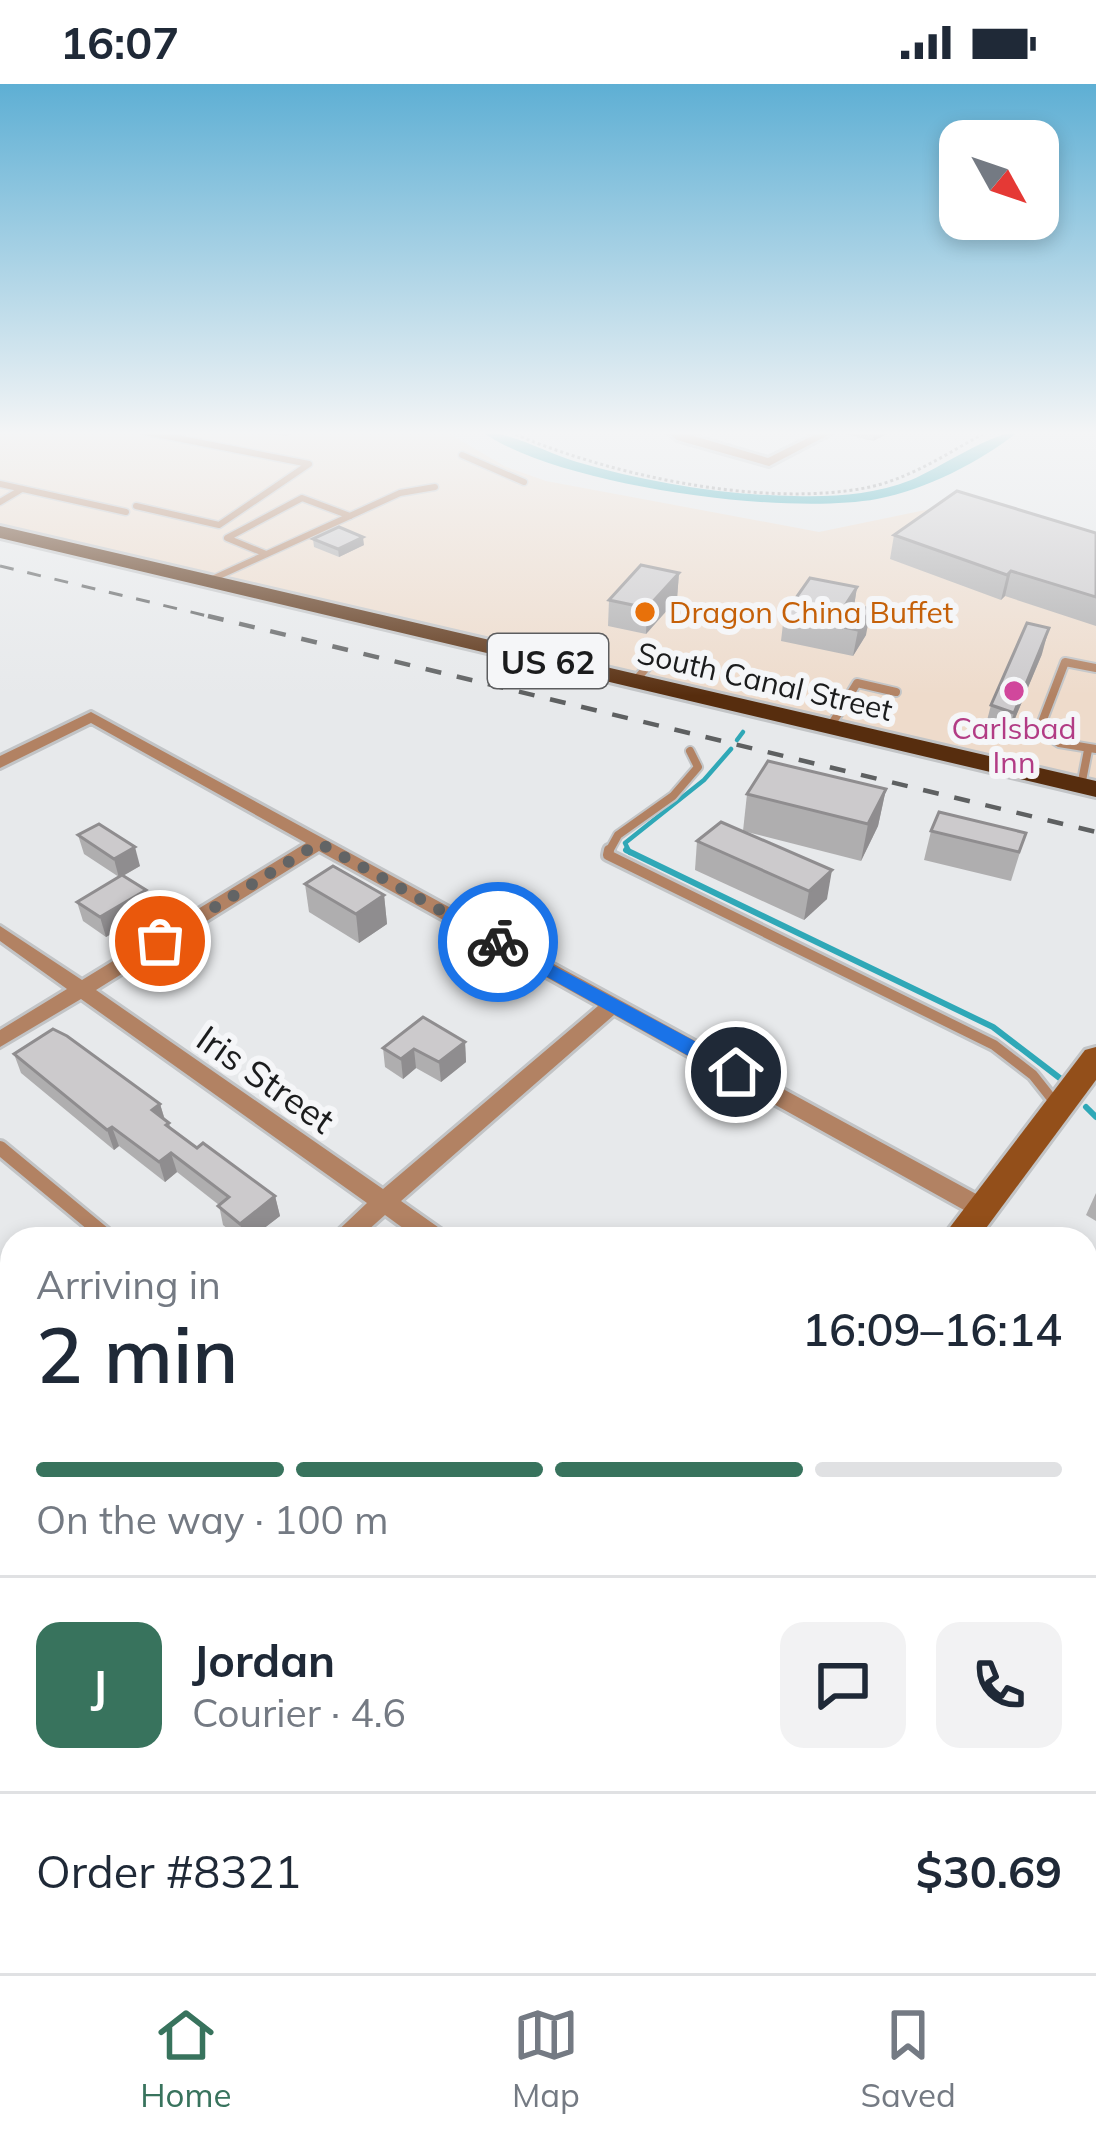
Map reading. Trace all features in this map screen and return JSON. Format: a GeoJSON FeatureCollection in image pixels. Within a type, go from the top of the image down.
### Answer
{"type":"FeatureCollection","features":[{"type":"Feature","properties":{"kind":"highway","name":"South Canal Street"},"geometry":{"type":"LineString","coordinates":[[0,532],[1088,787]]}},
{"type":"Feature","properties":{"kind":"main road"},"geometry":{"type":"LineString","coordinates":[[967,1227],[1096,1058]]}},
{"type":"Feature","properties":{"kind":"street"},"geometry":{"type":"LineString","coordinates":[[0,763],[91,717],[981,1208]]}},
{"type":"Feature","properties":{"kind":"street"},"geometry":{"type":"LineString","coordinates":[[0,1040],[319,843]]}},
{"type":"Feature","properties":{"kind":"street","name":"Iris Street"},"geometry":{"type":"LineString","coordinates":[[0,932],[419,1227]]}},
{"type":"Feature","properties":{"kind":"street"},"geometry":{"type":"LineString","coordinates":[[355,1227],[613,1005]]}},
{"type":"Feature","properties":{"kind":"lane"},"geometry":{"type":"LineString","coordinates":[[260,520],[227,538],[266,554]]}},
{"type":"Feature","properties":{"kind":"lane"},"geometry":{"type":"LineString","coordinates":[[208,581],[341,520]]}},
{"type":"Feature","properties":{"kind":"lane"},"geometry":{"type":"LineString","coordinates":[[635,681],[659,652]]}},
{"type":"Feature","properties":{"kind":"lane"},"geometry":{"type":"LineString","coordinates":[[1088,787],[1092,750],[1059,743],[1039,730],[1065,662],[1096,668]]}},
{"type":"Feature","properties":{"kind":"lane"},"geometry":{"type":"LineString","coordinates":[[830,727],[857,683],[896,692]]}},
{"type":"Feature","properties":{"kind":"lane"},"geometry":{"type":"LineString","coordinates":[[691,751],[697,758],[696,773],[610,844],[611,858],[994,1045],[1033,1075],[1058,1106]]}},
{"type":"Feature","properties":{"kind":"lane"},"geometry":{"type":"LineString","coordinates":[[0,1148],[95,1227]]}},
{"type":"Feature","properties":{"kind":"shaded area"},"geometry":{"type":"Polygon","coordinates":[[[0,520],[756,520],[819,532],[876,520],[985,520],[1096,553],[1096,789],[0,532],[0,520]]]}},
{"type":"Feature","properties":{"kind":"building"},"geometry":{"type":"Polygon","coordinates":[[[915,520],[1053,520],[1096,533],[1096,597],[1011,571],[1007,575],[894,535],[915,520]]]}},
{"type":"Feature","properties":{"kind":"building"},"geometry":{"type":"Polygon","coordinates":[[[339,527],[363,537],[338,549],[313,539],[339,527]]]}},
{"type":"Feature","properties":{"kind":"building"},"geometry":{"type":"Polygon","coordinates":[[[641,565],[679,573],[647,608],[609,600],[641,565]]]}},
{"type":"Feature","properties":{"kind":"building"},"geometry":{"type":"Polygon","coordinates":[[[810,578],[857,587],[846,604],[871,609],[858,630],[784,615],[810,578]]]}},
{"type":"Feature","properties":{"kind":"building"},"geometry":{"type":"Polygon","coordinates":[[[1027,623],[1049,628],[1014,713],[991,705],[1027,623]]]}},
{"type":"Feature","properties":{"kind":"building"},"geometry":{"type":"Polygon","coordinates":[[[768,761],[886,789],[868,824],[747,794],[768,761]]]}},
{"type":"Feature","properties":{"kind":"building"},"geometry":{"type":"Polygon","coordinates":[[[939,812],[1026,833],[1019,852],[931,831],[939,812]]]}},
{"type":"Feature","properties":{"kind":"building"},"geometry":{"type":"Polygon","coordinates":[[[721,822],[832,870],[809,891],[697,841],[721,822]]]}},
{"type":"Feature","properties":{"kind":"building"},"geometry":{"type":"Polygon","coordinates":[[[99,824],[135,847],[114,859],[78,835],[99,824]]]}},
{"type":"Feature","properties":{"kind":"building"},"geometry":{"type":"Polygon","coordinates":[[[333,866],[384,895],[356,914],[305,884],[333,866]]]}},
{"type":"Feature","properties":{"kind":"building"},"geometry":{"type":"Polygon","coordinates":[[[122,875],[146,890],[100,917],[77,902],[122,875]]]}},
{"type":"Feature","properties":{"kind":"building"},"geometry":{"type":"Polygon","coordinates":[[[423,1017],[465,1042],[439,1062],[414,1049],[401,1059],[383,1048],[423,1017]]]}},
{"type":"Feature","properties":{"kind":"building"},"geometry":{"type":"Polygon","coordinates":[[[53,1029],[160,1104],[152,1110],[169,1123],[166,1125],[197,1148],[203,1143],[275,1196],[240,1224],[218,1206],[229,1197],[171,1153],[159,1162],[112,1127],[107,1130],[14,1054],[53,1029]]]}},
{"type":"Feature","properties":{"kind":"waterway"},"geometry":{"type":"LineString","coordinates":[[737,740],[743,732]]}},
{"type":"Feature","properties":{"kind":"waterway"},"geometry":{"type":"LineString","coordinates":[[629,852],[625,843],[704,780],[731,749]]}},
{"type":"Feature","properties":{"kind":"waterway"},"geometry":{"type":"LineString","coordinates":[[629,852],[993,1027],[1061,1079]]}},
{"type":"Feature","properties":{"kind":"waterway"},"geometry":{"type":"LineString","coordinates":[[1086,1107],[1096,1117]]}},
{"type":"Feature","properties":{"kind":"railway"},"geometry":{"type":"LineString","coordinates":[[0,566],[220,619]]}},
{"type":"Feature","properties":{"kind":"railway"},"geometry":{"type":"LineString","coordinates":[[208,616],[1096,832]]}},
{"type":"Feature","properties":{"kind":"way so far"},"geometry":{"type":"LineString","coordinates":[[160,941],[319,843],[498,942]]}},
{"type":"Feature","properties":{"kind":"place","name":"Dragon China Buffet"},"geometry":{"type":"Point","coordinates":[645,612]}},
{"type":"Feature","properties":{"kind":"place","name":"Carlsbad Inn"},"geometry":{"type":"Point","coordinates":[1014,691]}},
{"type":"Feature","properties":{"kind":"route"},"geometry":{"type":"LineString","coordinates":[[498,942],[736,1072]]}}]}
